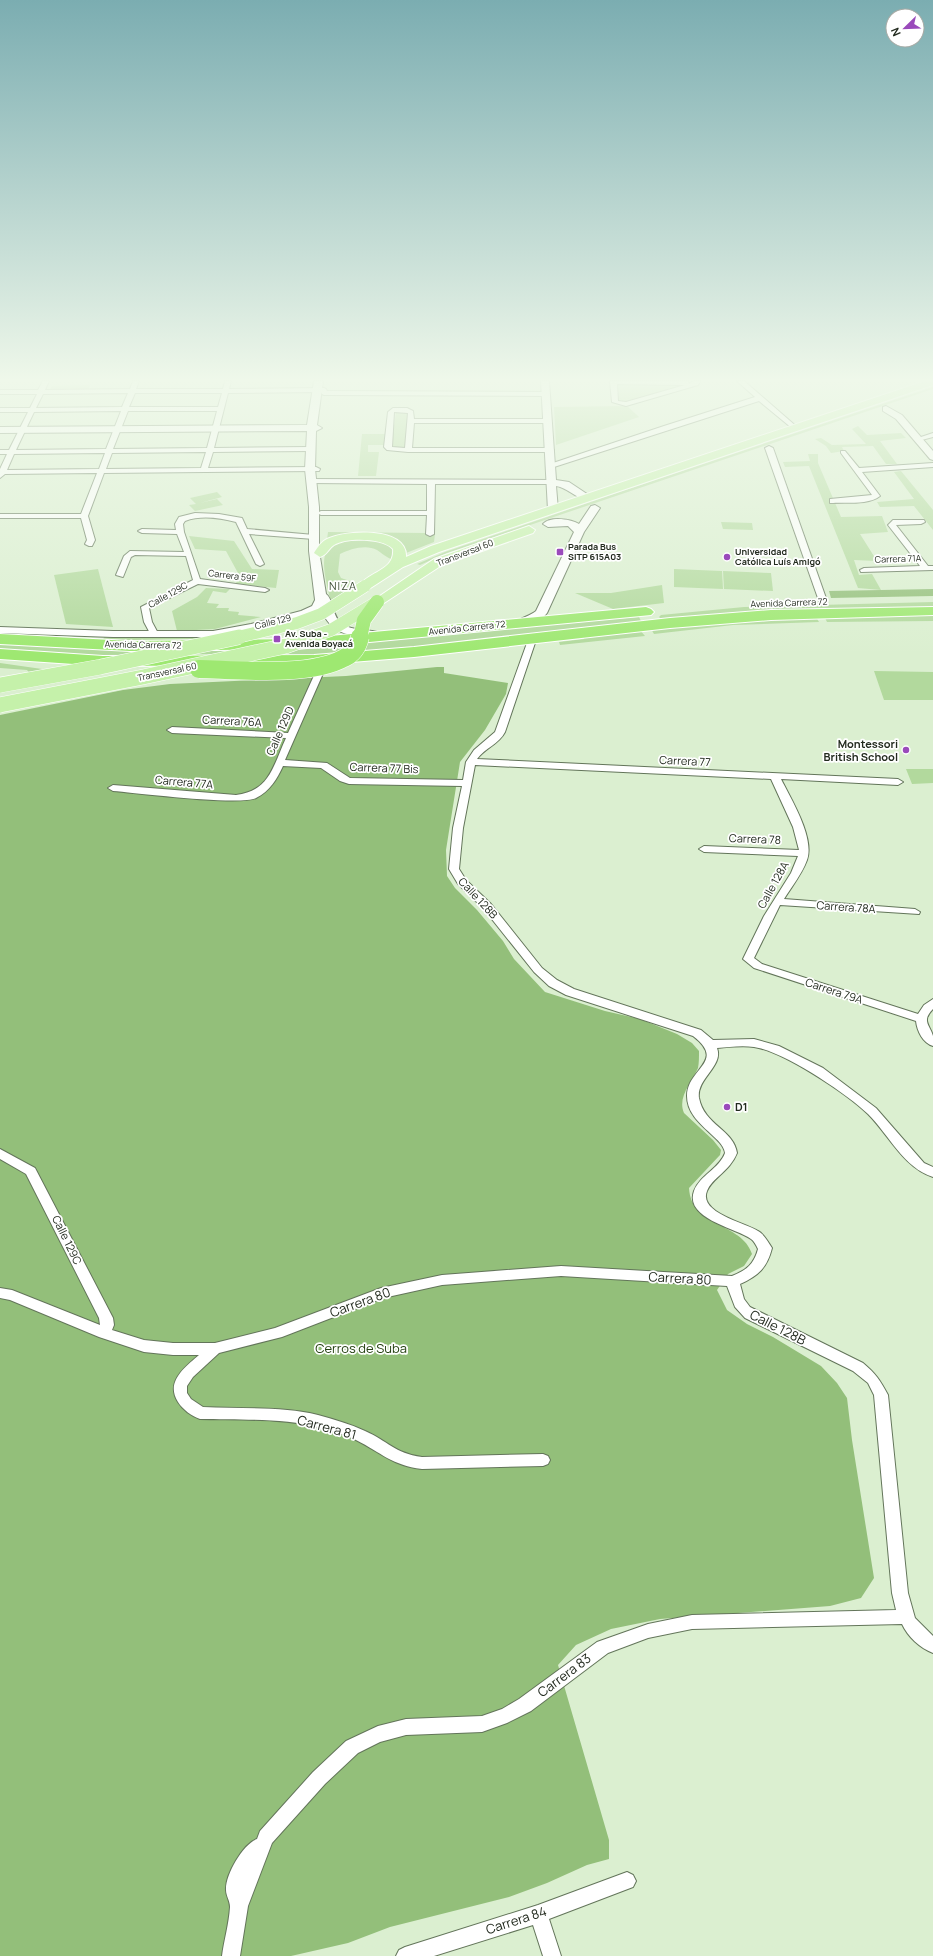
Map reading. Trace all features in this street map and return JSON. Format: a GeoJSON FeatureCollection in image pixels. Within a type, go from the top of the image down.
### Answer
{"type":"FeatureCollection","features":[{"type":"Feature","properties":{"kind":"highway"},"geometry":{"type":"LineString","coordinates":[[0,710],[193,671],[294,669],[316,667],[337,662],[350,655],[356,648],[361,636],[363,622],[382,599]]}},
{"type":"Feature","properties":{"kind":"highway","name":"Avenida Carrera 72"},"geometry":{"type":"LineString","coordinates":[[0,661],[53,668],[110,671],[288,672],[462,653],[531,642],[726,605],[933,599]]}},
{"type":"Feature","properties":{"kind":"highway","name":"Avenida Carrera 72"},"geometry":{"type":"LineString","coordinates":[[0,639],[78,644],[176,646],[297,644],[521,623],[547,616],[771,616],[933,611]]}},
{"type":"Feature","properties":{"kind":"highway"},"geometry":{"type":"LineString","coordinates":[[0,634],[186,641],[242,637]]}},
{"type":"Feature","properties":{"kind":"highway","name":"Avenida Carrera 72"},"geometry":{"type":"LineString","coordinates":[[0,654],[103,661],[314,660],[383,656],[556,637]]}},
{"type":"Feature","properties":{"kind":"main road","name":"Calle 129"},"geometry":{"type":"LineString","coordinates":[[0,630],[155,635],[223,633],[290,618],[312,610],[320,603],[314,537],[313,472]]}},
{"type":"Feature","properties":{"kind":"main road"},"geometry":{"type":"LineString","coordinates":[[551,472],[553,510]]}},
{"type":"Feature","properties":{"kind":"main road","name":"Transversal 60"},"geometry":{"type":"LineString","coordinates":[[0,705],[143,677],[286,646],[331,630],[438,562],[548,524],[591,503],[675,472]]}},
{"type":"Feature","properties":{"kind":"main road","name":"Calle 129"},"geometry":{"type":"LineString","coordinates":[[314,481],[321,513],[320,553],[325,605],[331,621]]}},
{"type":"Feature","properties":{"kind":"main road"},"geometry":{"type":"LineString","coordinates":[[547,616],[591,503],[565,484],[552,482]]}},
{"type":"Feature","properties":{"kind":"main road","name":"Transversal 60"},"geometry":{"type":"LineString","coordinates":[[0,685],[242,637],[308,619],[321,614],[391,569],[441,547],[553,510],[591,503],[606,504]]}},
{"type":"Feature","properties":{"kind":"main road"},"geometry":{"type":"LineString","coordinates":[[548,524],[571,524],[577,527],[579,532]]}},
{"type":"Feature","properties":{"kind":"main road"},"geometry":{"type":"LineString","coordinates":[[320,553],[327,544],[337,539],[360,536],[382,538],[393,542],[400,550],[400,556],[391,569]]}},
{"type":"Feature","properties":{"kind":"main road"},"geometry":{"type":"LineString","coordinates":[[290,618],[315,615],[350,631],[390,636]]}},
{"type":"Feature","properties":{"kind":"street"},"geometry":{"type":"LineString","coordinates":[[1,473],[73,472]]}},
{"type":"Feature","properties":{"kind":"street"},"geometry":{"type":"LineString","coordinates":[[89,544],[91,540],[84,516],[101,472]]}},
{"type":"Feature","properties":{"kind":"street"},"geometry":{"type":"LineString","coordinates":[[778,472],[823,602]]}},
{"type":"Feature","properties":{"kind":"street"},"geometry":{"type":"LineString","coordinates":[[833,501],[875,497],[876,495],[860,472]]}},
{"type":"Feature","properties":{"kind":"street"},"geometry":{"type":"LineString","coordinates":[[314,481],[552,482]]}},
{"type":"Feature","properties":{"kind":"street"},"geometry":{"type":"LineString","coordinates":[[430,534],[432,481]]}},
{"type":"Feature","properties":{"kind":"street"},"geometry":{"type":"LineString","coordinates":[[321,513],[430,513]]}},
{"type":"Feature","properties":{"kind":"street"},"geometry":{"type":"LineString","coordinates":[[0,516],[84,516]]}},
{"type":"Feature","properties":{"kind":"street"},"geometry":{"type":"LineString","coordinates":[[142,531],[180,532],[179,524],[182,519],[188,516],[219,516],[237,519],[241,522],[260,564]]}},
{"type":"Feature","properties":{"kind":"street"},"geometry":{"type":"LineString","coordinates":[[921,522],[892,525],[929,568]]}},
{"type":"Feature","properties":{"kind":"street"},"geometry":{"type":"LineString","coordinates":[[245,531],[314,537]]}},
{"type":"Feature","properties":{"kind":"street","name":"Calle 129C"},"geometry":{"type":"LineString","coordinates":[[155,635],[148,622],[145,607],[197,580],[180,532]]}},
{"type":"Feature","properties":{"kind":"street"},"geometry":{"type":"LineString","coordinates":[[120,575],[128,556],[133,553],[189,554]]}},
{"type":"Feature","properties":{"kind":"street","name":"Carrera 71A"},"geometry":{"type":"LineString","coordinates":[[864,570],[929,568]]}},
{"type":"Feature","properties":{"kind":"street","name":"Carrera 59F"},"geometry":{"type":"LineString","coordinates":[[197,580],[265,590]]}},
{"type":"Feature","properties":{"kind":"street"},"geometry":{"type":"LineString","coordinates":[[471,762],[479,750],[498,736],[531,642]]}},
{"type":"Feature","properties":{"kind":"street","name":"Calle 129D"},"geometry":{"type":"LineString","coordinates":[[253,796],[271,782],[321,669]]}},
{"type":"Feature","properties":{"kind":"street","name":"Carrera 76A"},"geometry":{"type":"LineString","coordinates":[[172,730],[291,736]]}},
{"type":"Feature","properties":{"kind":"street","name":"Carrera 77"},"geometry":{"type":"LineString","coordinates":[[471,762],[775,778],[898,782]]}},
{"type":"Feature","properties":{"kind":"street","name":"Calle 128B"},"geometry":{"type":"LineString","coordinates":[[471,762],[458,828],[454,869],[462,882],[487,906],[538,970],[553,983],[570,992],[697,1033],[711,1044]]}},
{"type":"Feature","properties":{"kind":"street","name":"Carrera 77 Bis"},"geometry":{"type":"LineString","coordinates":[[279,763],[322,765],[330,768],[336,774],[349,781],[468,783]]}},
{"type":"Feature","properties":{"kind":"street"},"geometry":{"type":"LineString","coordinates":[[775,778],[790,807],[799,830],[804,853]]}},
{"type":"Feature","properties":{"kind":"street","name":"Carrera 77A"},"geometry":{"type":"LineString","coordinates":[[113,788],[236,798],[253,796]]}},
{"type":"Feature","properties":{"kind":"street","name":"Carrera 78"},"geometry":{"type":"LineString","coordinates":[[704,849],[804,853]]}},
{"type":"Feature","properties":{"kind":"street","name":"Calle 128A"},"geometry":{"type":"LineString","coordinates":[[748,959],[777,902],[792,880],[804,853]]}},
{"type":"Feature","properties":{"kind":"street","name":"Carrera 78A"},"geometry":{"type":"LineString","coordinates":[[777,902],[915,912]]}},
{"type":"Feature","properties":{"kind":"street","name":"Carrera 79A"},"geometry":{"type":"LineString","coordinates":[[748,959],[758,966],[921,1019]]}},
{"type":"Feature","properties":{"kind":"street"},"geometry":{"type":"LineString","coordinates":[[933,1004],[924,1010],[921,1019],[922,1028],[933,1042]]}},
{"type":"Feature","properties":{"kind":"street"},"geometry":{"type":"LineString","coordinates":[[733,1281],[756,1271],[762,1260],[765,1248],[754,1234],[708,1213],[700,1204],[700,1189],[728,1160],[731,1152],[730,1146],[725,1140],[710,1128],[698,1114],[693,1095],[694,1087],[707,1069],[713,1052],[711,1044],[754,1043],[775,1049],[819,1072],[872,1112],[920,1166],[933,1172]]}},
{"type":"Feature","properties":{"kind":"street","name":"Calle 129C"},"geometry":{"type":"LineString","coordinates":[[5,1155],[31,1171],[106,1318],[107,1325],[104,1333]]}},
{"type":"Feature","properties":{"kind":"street","name":"Carrera 80"},"geometry":{"type":"LineString","coordinates":[[0,1293],[12,1295],[104,1333],[144,1346],[173,1349],[215,1349],[277,1333],[381,1293],[442,1280],[561,1272],[733,1281]]}},
{"type":"Feature","properties":{"kind":"street","name":"Calle 128B"},"geometry":{"type":"LineString","coordinates":[[733,1281],[736,1297],[740,1306],[750,1314],[858,1367],[873,1379],[881,1395],[900,1593],[906,1617],[913,1628],[933,1646]]}},
{"type":"Feature","properties":{"kind":"street","name":"Carrera 81"},"geometry":{"type":"LineString","coordinates":[[215,1349],[188,1373],[180,1385],[180,1394],[186,1403],[200,1413],[297,1417],[318,1421],[360,1435],[394,1456],[408,1461],[422,1463],[544,1460]]}},
{"type":"Feature","properties":{"kind":"street","name":"Carrera 83"},"geometry":{"type":"LineString","coordinates":[[239,1906],[235,1890],[236,1880],[240,1870],[266,1837],[319,1778],[352,1747],[378,1734],[406,1727],[482,1724],[507,1715],[525,1705],[602,1647],[648,1631],[692,1622],[906,1617]]}},
{"type":"Feature","properties":{"kind":"street","name":"Carrera 83"},"geometry":{"type":"LineString","coordinates":[[239,1906],[266,1837]]}},
{"type":"Feature","properties":{"kind":"street","name":"Carrera 84"},"geometry":{"type":"LineString","coordinates":[[405,1956],[538,1914],[626,1881]]}},
{"type":"Feature","properties":{"kind":"street"},"geometry":{"type":"LineString","coordinates":[[231,1956],[239,1906]]}},
{"type":"Feature","properties":{"kind":"street"},"geometry":{"type":"LineString","coordinates":[[538,1914],[552,1956]]}},
{"type":"Feature","properties":{"kind":"green space"},"geometry":{"type":"Polygon","coordinates":[[[358,472],[376,472],[376,476],[358,476],[358,472]]]}},
{"type":"Feature","properties":{"kind":"green space"},"geometry":{"type":"Polygon","coordinates":[[[679,472],[686,472],[447,553],[420,565],[417,564],[445,552],[679,472]]]}},
{"type":"Feature","properties":{"kind":"green space"},"geometry":{"type":"Polygon","coordinates":[[[812,472],[822,472],[841,517],[882,516],[888,532],[860,534],[877,561],[854,560],[859,575],[872,574],[881,590],[858,588],[812,472]]]}},
{"type":"Feature","properties":{"kind":"green space"},"geometry":{"type":"Polygon","coordinates":[[[894,472],[902,472],[933,510],[933,530],[914,506],[880,507],[877,502],[914,499],[894,472]]]}},
{"type":"Feature","properties":{"kind":"green space"},"geometry":{"type":"Polygon","coordinates":[[[217,492],[222,497],[200,503],[217,499],[223,505],[195,511],[189,505],[196,504],[190,498],[217,492]]]}},
{"type":"Feature","properties":{"kind":"green space"},"geometry":{"type":"Polygon","coordinates":[[[721,522],[752,523],[753,530],[723,529],[721,522]]]}},
{"type":"Feature","properties":{"kind":"green space"},"geometry":{"type":"Polygon","coordinates":[[[328,532],[435,534],[434,542],[406,553],[403,547],[394,539],[327,540],[328,532]]]}},
{"type":"Feature","properties":{"kind":"green space"},"geometry":{"type":"Polygon","coordinates":[[[189,536],[234,541],[252,569],[279,570],[276,588],[236,584],[238,573],[226,551],[195,549],[189,536]]]}},
{"type":"Feature","properties":{"kind":"green space"},"geometry":{"type":"Polygon","coordinates":[[[344,539],[378,539],[395,549],[394,560],[373,548],[368,547],[348,550],[340,554],[338,572],[341,578],[356,583],[331,603],[324,567],[324,558],[327,550],[332,544],[344,539]]]}},
{"type":"Feature","properties":{"kind":"green space"},"geometry":{"type":"Polygon","coordinates":[[[98,569],[113,627],[66,624],[54,575],[98,569]]]}},
{"type":"Feature","properties":{"kind":"green space"},"geometry":{"type":"Polygon","coordinates":[[[674,569],[722,571],[723,589],[674,587],[674,569]]]}},
{"type":"Feature","properties":{"kind":"green space"},"geometry":{"type":"Polygon","coordinates":[[[723,571],[771,573],[773,591],[724,589],[723,571]]]}},
{"type":"Feature","properties":{"kind":"green space"},"geometry":{"type":"Polygon","coordinates":[[[662,585],[664,603],[613,609],[575,593],[611,593],[662,585]]]}},
{"type":"Feature","properties":{"kind":"green space"},"geometry":{"type":"Polygon","coordinates":[[[206,588],[230,589],[226,593],[213,591],[207,603],[219,604],[216,608],[229,608],[228,611],[239,612],[238,615],[261,617],[215,629],[177,631],[172,611],[197,597],[206,588]]]}},
{"type":"Feature","properties":{"kind":"green space"},"geometry":{"type":"Polygon","coordinates":[[[933,589],[933,596],[831,598],[829,591],[933,589]]]}},
{"type":"Feature","properties":{"kind":"green space"},"geometry":{"type":"Polygon","coordinates":[[[933,602],[933,607],[661,619],[659,617],[661,615],[744,607],[933,602]]]}},
{"type":"Feature","properties":{"kind":"green space"},"geometry":{"type":"Polygon","coordinates":[[[933,614],[933,621],[827,622],[824,616],[933,614]]]}},
{"type":"Feature","properties":{"kind":"green space"},"geometry":{"type":"Polygon","coordinates":[[[639,617],[641,621],[358,655],[106,659],[0,650],[0,643],[327,646],[477,630],[639,617]]]}},
{"type":"Feature","properties":{"kind":"green space"},"geometry":{"type":"Polygon","coordinates":[[[816,617],[819,622],[733,625],[654,634],[650,627],[816,617]]]}},
{"type":"Feature","properties":{"kind":"green space"},"geometry":{"type":"Polygon","coordinates":[[[639,629],[645,636],[560,645],[559,642],[584,639],[583,635],[639,629]]]}},
{"type":"Feature","properties":{"kind":"green space"},"geometry":{"type":"Polygon","coordinates":[[[105,636],[210,636],[243,643],[102,641],[105,636]]]}},
{"type":"Feature","properties":{"kind":"green space"},"geometry":{"type":"Polygon","coordinates":[[[0,663],[56,671],[32,676],[27,670],[0,668],[0,663]]]}},
{"type":"Feature","properties":{"kind":"green space","name":"Cerros de Suba"},"geometry":{"type":"Polygon","coordinates":[[[444,667],[444,673],[508,683],[506,694],[485,730],[460,762],[446,850],[447,876],[455,888],[477,910],[503,941],[514,959],[545,992],[605,1011],[640,1019],[677,1034],[692,1043],[699,1051],[698,1068],[686,1090],[682,1101],[682,1107],[684,1113],[713,1140],[721,1150],[720,1155],[689,1188],[692,1201],[698,1211],[707,1218],[738,1236],[747,1244],[752,1254],[744,1266],[728,1274],[717,1290],[727,1310],[747,1324],[773,1337],[821,1366],[837,1383],[847,1398],[852,1440],[874,1578],[861,1598],[830,1606],[660,1619],[611,1629],[576,1645],[558,1665],[609,1840],[609,1859],[587,1865],[547,1883],[509,1897],[390,1927],[348,1943],[291,1956],[0,1956],[0,715],[123,690],[170,684],[346,676],[444,667]]]}},
{"type":"Feature","properties":{"kind":"green space"},"geometry":{"type":"Polygon","coordinates":[[[874,671],[933,672],[933,700],[884,700],[874,671]]]}},
{"type":"Feature","properties":{"kind":"green space"},"geometry":{"type":"Polygon","coordinates":[[[906,769],[933,769],[933,783],[912,784],[906,769]]]}},
{"type":"Feature","properties":{"kind":"place","name":"Parada Bus SITP 615A03"},"geometry":{"type":"Point","coordinates":[560,552]}},
{"type":"Feature","properties":{"kind":"place","name":"Universidad Católica Luís Amigó"},"geometry":{"type":"Point","coordinates":[727,557]}},
{"type":"Feature","properties":{"kind":"place","name":"Av. Suba - Avenida Boyacá"},"geometry":{"type":"Point","coordinates":[277,639]}},
{"type":"Feature","properties":{"kind":"place","name":"Montessori British School"},"geometry":{"type":"Point","coordinates":[906,750]}},
{"type":"Feature","properties":{"kind":"place","name":"D1"},"geometry":{"type":"Point","coordinates":[727,1107]}},
{"type":"Feature","properties":{"kind":"district","name":"NIZA"},"geometry":{"type":"Point","coordinates":[343,586]}}]}
